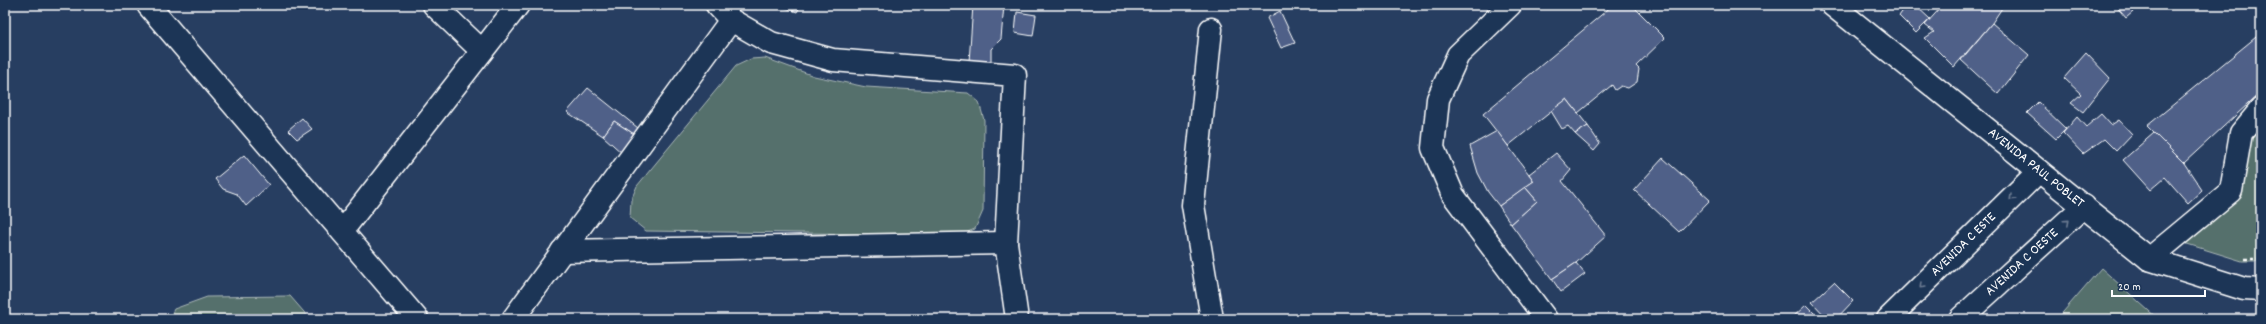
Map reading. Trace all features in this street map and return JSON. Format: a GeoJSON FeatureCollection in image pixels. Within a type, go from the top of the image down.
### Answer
{"type":"FeatureCollection","features":[{"type":"Feature","properties":{"kind":"street"},"geometry":{"type":"LineString","coordinates":[[148,5],[417,319]]}},
{"type":"Feature","properties":{"kind":"street"},"geometry":{"type":"LineString","coordinates":[[434,5],[482,51]]}},
{"type":"Feature","properties":{"kind":"street"},"geometry":{"type":"LineString","coordinates":[[342,231],[518,5]]}},
{"type":"Feature","properties":{"kind":"street"},"geometry":{"type":"LineString","coordinates":[[717,5],[732,20],[771,43],[833,60],[1015,75],[1006,243],[1017,319]]}},
{"type":"Feature","properties":{"kind":"street"},"geometry":{"type":"LineString","coordinates":[[1510,5],[1458,55],[1438,99],[1433,148],[1453,195],[1546,319]]}},
{"type":"Feature","properties":{"kind":"street","name":"AVENIDA PAUL POBLET"},"geometry":{"type":"LineString","coordinates":[[1832,5],[2149,259],[2244,289],[2261,290]]}},
{"type":"Feature","properties":{"kind":"street"},"geometry":{"type":"LineString","coordinates":[[512,319],[732,20]]}},
{"type":"Feature","properties":{"kind":"street"},"geometry":{"type":"LineString","coordinates":[[1210,29],[1193,205],[1212,319]]}},
{"type":"Feature","properties":{"kind":"street"},"geometry":{"type":"LineString","coordinates":[[2149,259],[2231,191],[2241,133],[2261,109]]}},
{"type":"Feature","properties":{"kind":"street","name":"AVENIDA C ESTE"},"geometry":{"type":"LineString","coordinates":[[1888,319],[2039,171]]}},
{"type":"Feature","properties":{"kind":"street","name":"AVENIDA C OESTE"},"geometry":{"type":"LineString","coordinates":[[1960,319],[2084,206]]}},
{"type":"Feature","properties":{"kind":"street"},"geometry":{"type":"LineString","coordinates":[[562,251],[1006,243]]}},
{"type":"Feature","properties":{"kind":"path"},"geometry":{"type":"LineString","coordinates":[[2242,259],[2261,259]]}},
{"type":"Feature","properties":{"kind":"green space"},"geometry":{"type":"Polygon","coordinates":[[[765,58],[814,76],[866,87],[968,93],[979,102],[984,120],[983,211],[975,229],[960,235],[646,231],[630,218],[631,200],[637,186],[736,66],[751,59],[765,58]]]}},
{"type":"Feature","properties":{"kind":"green space"},"geometry":{"type":"Polygon","coordinates":[[[2261,116],[2261,261],[2242,261],[2184,243],[2236,197],[2247,128],[2261,116]]]}},
{"type":"Feature","properties":{"kind":"green space"},"geometry":{"type":"Polygon","coordinates":[[[2101,268],[2158,319],[2057,319],[2101,268]]]}},
{"type":"Feature","properties":{"kind":"green space"},"geometry":{"type":"Polygon","coordinates":[[[290,296],[310,319],[169,319],[174,309],[207,297],[290,296]]]}},
{"type":"Feature","properties":{"kind":"building"},"geometry":{"type":"Polygon","coordinates":[[[788,5],[801,5],[797,12],[786,8],[788,5]]]}},
{"type":"Feature","properties":{"kind":"building"},"geometry":{"type":"Polygon","coordinates":[[[973,5],[1004,5],[1001,39],[991,49],[991,61],[969,62],[973,5]]]}},
{"type":"Feature","properties":{"kind":"building"},"geometry":{"type":"Polygon","coordinates":[[[1613,5],[1632,5],[1665,38],[1636,66],[1639,69],[1637,82],[1628,88],[1621,86],[1615,90],[1612,85],[1578,113],[1567,99],[1508,146],[1483,114],[1613,5]]]}},
{"type":"Feature","properties":{"kind":"building"},"geometry":{"type":"Polygon","coordinates":[[[1907,5],[1915,5],[1930,19],[1916,33],[1899,16],[1907,5]]]}},
{"type":"Feature","properties":{"kind":"building"},"geometry":{"type":"Polygon","coordinates":[[[1943,5],[2004,5],[1992,23],[1954,67],[1925,38],[1934,32],[1925,25],[1943,5]]]}},
{"type":"Feature","properties":{"kind":"building"},"geometry":{"type":"Polygon","coordinates":[[[2115,5],[2141,5],[2126,18],[2115,5]]]}},
{"type":"Feature","properties":{"kind":"building"},"geometry":{"type":"Polygon","coordinates":[[[1280,11],[1295,43],[1281,48],[1267,18],[1280,11]]]}},
{"type":"Feature","properties":{"kind":"building"},"geometry":{"type":"Polygon","coordinates":[[[1017,12],[1036,15],[1033,36],[1015,33],[1017,12]]]}},
{"type":"Feature","properties":{"kind":"building"},"geometry":{"type":"Polygon","coordinates":[[[1992,23],[2029,55],[1998,94],[1961,60],[1992,23]]]}},
{"type":"Feature","properties":{"kind":"building"},"geometry":{"type":"Polygon","coordinates":[[[2261,33],[2261,92],[2184,163],[2147,126],[2261,33]]]}},
{"type":"Feature","properties":{"kind":"building"},"geometry":{"type":"Polygon","coordinates":[[[2086,53],[2110,78],[2083,112],[2071,103],[2081,94],[2064,78],[2086,53]]]}},
{"type":"Feature","properties":{"kind":"building"},"geometry":{"type":"Polygon","coordinates":[[[588,88],[643,132],[637,136],[614,121],[603,136],[567,112],[588,88]]]}},
{"type":"Feature","properties":{"kind":"building"},"geometry":{"type":"Polygon","coordinates":[[[1567,99],[1588,126],[1575,134],[1568,126],[1562,129],[1551,111],[1567,99]]]}},
{"type":"Feature","properties":{"kind":"building"},"geometry":{"type":"Polygon","coordinates":[[[2038,102],[2066,129],[2056,139],[2027,113],[2038,102]]]}},
{"type":"Feature","properties":{"kind":"building"},"geometry":{"type":"Polygon","coordinates":[[[2101,114],[2111,125],[2119,120],[2132,134],[2116,151],[2104,139],[2083,154],[2063,133],[2077,117],[2086,127],[2101,114]]]}},
{"type":"Feature","properties":{"kind":"building"},"geometry":{"type":"Polygon","coordinates":[[[302,118],[312,129],[297,139],[288,130],[302,118]]]}},
{"type":"Feature","properties":{"kind":"building"},"geometry":{"type":"Polygon","coordinates":[[[614,121],[637,136],[623,154],[603,136],[614,121]]]}},
{"type":"Feature","properties":{"kind":"building"},"geometry":{"type":"Polygon","coordinates":[[[1588,126],[1600,144],[1594,151],[1575,134],[1588,126]]]}},
{"type":"Feature","properties":{"kind":"building"},"geometry":{"type":"Polygon","coordinates":[[[1497,131],[1534,181],[1499,206],[1488,192],[1478,173],[1470,146],[1497,131]]]}},
{"type":"Feature","properties":{"kind":"building"},"geometry":{"type":"Polygon","coordinates":[[[2154,133],[2184,163],[2202,190],[2188,203],[2165,177],[2150,190],[2123,160],[2154,133]]]}},
{"type":"Feature","properties":{"kind":"building"},"geometry":{"type":"Polygon","coordinates":[[[1556,153],[1571,170],[1562,181],[1606,236],[1576,263],[1552,279],[1511,224],[1537,201],[1525,187],[1534,181],[1529,174],[1556,153]]]}},
{"type":"Feature","properties":{"kind":"building"},"geometry":{"type":"Polygon","coordinates":[[[244,155],[269,185],[246,206],[237,194],[223,189],[215,179],[244,155]]]}},
{"type":"Feature","properties":{"kind":"building"},"geometry":{"type":"Polygon","coordinates":[[[1663,158],[1710,200],[1679,232],[1634,190],[1663,158]]]}},
{"type":"Feature","properties":{"kind":"building"},"geometry":{"type":"Polygon","coordinates":[[[1525,187],[1537,201],[1511,224],[1499,206],[1525,187]]]}},
{"type":"Feature","properties":{"kind":"building"},"geometry":{"type":"Polygon","coordinates":[[[1576,263],[1585,274],[1561,292],[1552,279],[1576,263]]]}},
{"type":"Feature","properties":{"kind":"building"},"geometry":{"type":"Polygon","coordinates":[[[1834,282],[1853,301],[1836,319],[1828,319],[1812,302],[1834,282]]]}},
{"type":"Feature","properties":{"kind":"building"},"geometry":{"type":"Polygon","coordinates":[[[1806,305],[1820,319],[1791,319],[1806,305]]]}}]}
